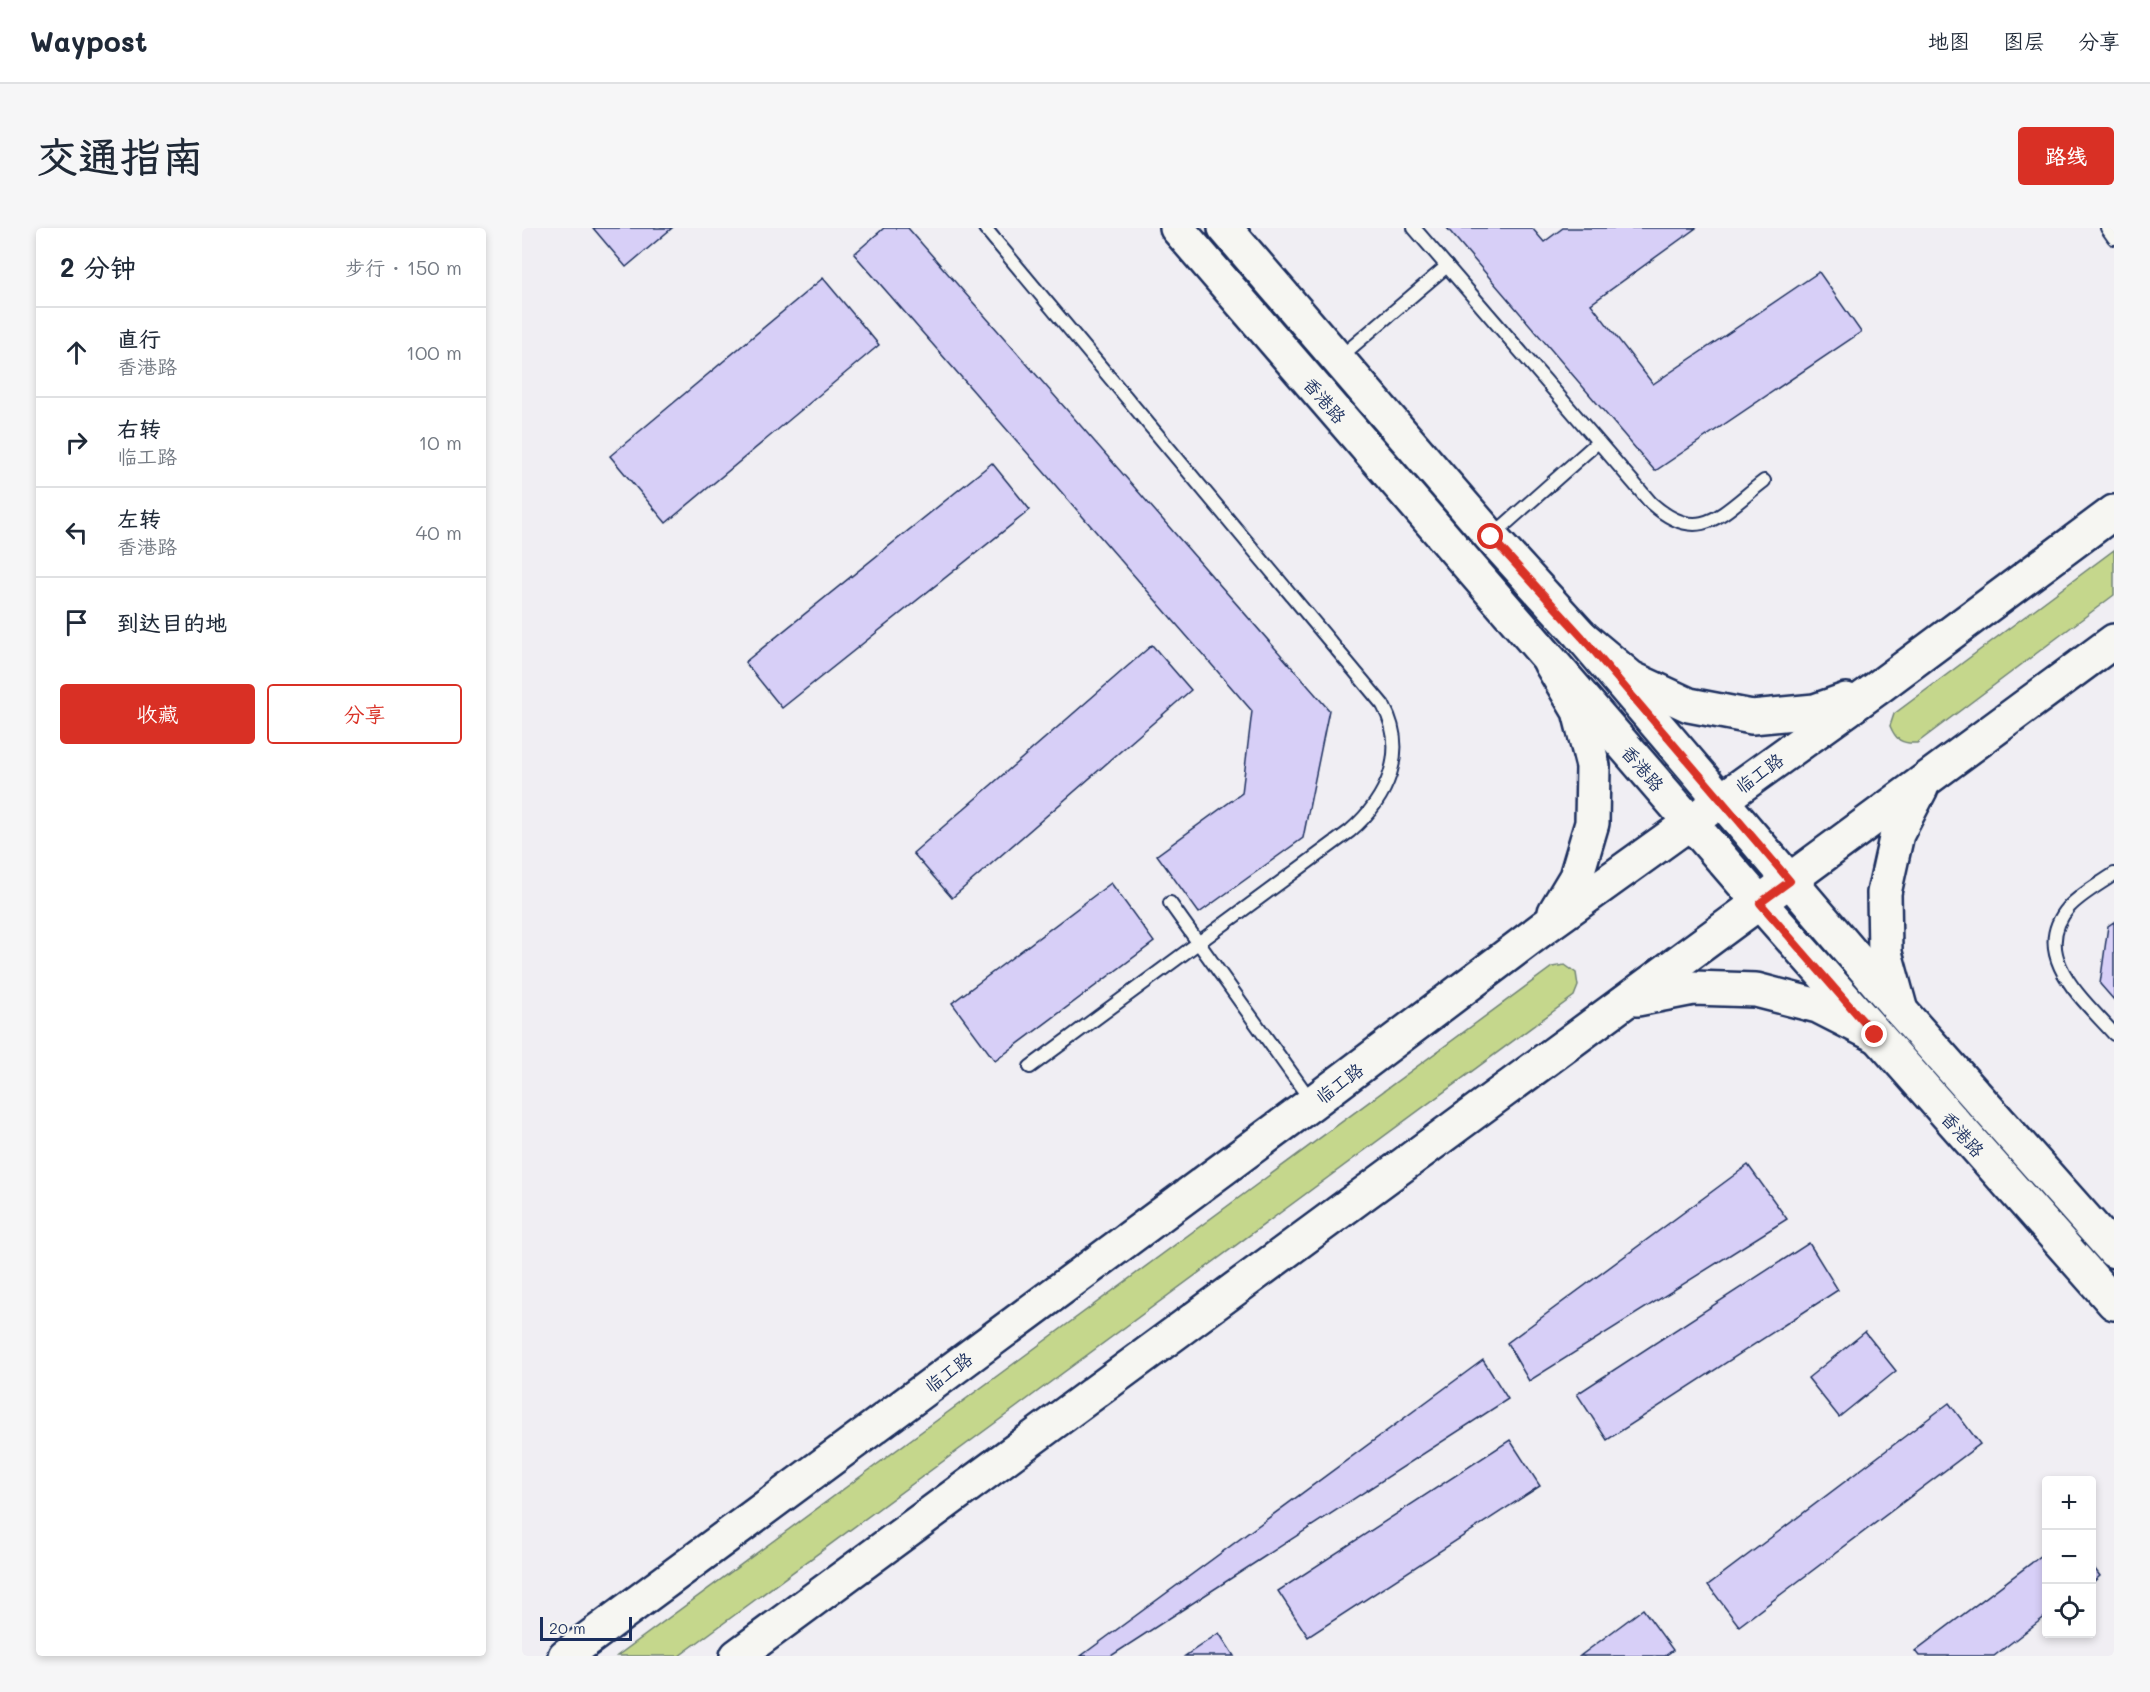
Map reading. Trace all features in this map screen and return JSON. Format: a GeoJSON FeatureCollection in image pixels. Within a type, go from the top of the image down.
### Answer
{"type":"FeatureCollection","features":[{"type":"Feature","properties":{"kind":"main road","name":"香港路"},"geometry":{"type":"LineString","coordinates":[[1177,228],[1550,662],[1875,1035],[2114,1303]]}},
{"type":"Feature","properties":{"kind":"main road","name":"香港路"},"geometry":{"type":"LineString","coordinates":[[1225,228],[1491,537],[1582,637],[1901,1011],[2114,1251]]}},
{"type":"Feature","properties":{"kind":"main road","name":"临工路"},"geometry":{"type":"LineString","coordinates":[[565,1656],[1312,1103],[1546,926],[1876,689],[2114,512]]}},
{"type":"Feature","properties":{"kind":"main road"},"geometry":{"type":"LineString","coordinates":[[1582,637],[1631,678],[1689,705],[1752,717],[1815,711],[1876,689]]}},
{"type":"Feature","properties":{"kind":"main road"},"geometry":{"type":"LineString","coordinates":[[737,1656],[2114,641]]}},
{"type":"Feature","properties":{"kind":"main road"},"geometry":{"type":"LineString","coordinates":[[1546,926],[1576,878],[1593,823],[1593,766],[1579,711],[1550,662]]}},
{"type":"Feature","properties":{"kind":"main road"},"geometry":{"type":"LineString","coordinates":[[1901,1011],[1885,953],[1884,893],[1897,834],[1925,781]]}},
{"type":"Feature","properties":{"kind":"main road"},"geometry":{"type":"LineString","coordinates":[[1629,1000],[1693,988],[1756,990],[1818,1006],[1875,1035]]}},
{"type":"Feature","properties":{"kind":"lane"},"geometry":{"type":"LineString","coordinates":[[985,228],[1383,705],[1388,715],[1393,744],[1392,769],[1386,787],[1367,816],[1350,831],[1030,1067]]}},
{"type":"Feature","properties":{"kind":"lane"},"geometry":{"type":"LineString","coordinates":[[1414,228],[1651,503],[1664,515],[1695,526],[1710,522],[1764,481]]}},
{"type":"Feature","properties":{"kind":"lane"},"geometry":{"type":"LineString","coordinates":[[2107,228],[2114,238]]}},
{"type":"Feature","properties":{"kind":"lane"},"geometry":{"type":"LineString","coordinates":[[1338,359],[1447,267]]}},
{"type":"Feature","properties":{"kind":"lane"},"geometry":{"type":"LineString","coordinates":[[1491,537],[1598,442]]}},
{"type":"Feature","properties":{"kind":"lane"},"geometry":{"type":"LineString","coordinates":[[2114,874],[2070,906],[2059,922],[2054,941],[2057,961],[2068,981],[2114,1034]]}},
{"type":"Feature","properties":{"kind":"lane"},"geometry":{"type":"LineString","coordinates":[[1170,903],[1312,1103]]}},
{"type":"Feature","properties":{"kind":"green space"},"geometry":{"type":"Polygon","coordinates":[[[2114,550],[2114,595],[1917,743],[1903,742],[1894,735],[1890,726],[1894,714],[2114,550]]]}},
{"type":"Feature","properties":{"kind":"green space"},"geometry":{"type":"Polygon","coordinates":[[[1565,965],[1576,973],[1578,986],[1574,996],[679,1656],[617,1656],[1552,967],[1565,965]]]}},
{"type":"Feature","properties":{"kind":"building"},"geometry":{"type":"Polygon","coordinates":[[[593,228],[672,228],[626,267],[593,228]]]}},
{"type":"Feature","properties":{"kind":"building"},"geometry":{"type":"Polygon","coordinates":[[[884,228],[908,228],[1329,710],[1303,838],[1199,913],[1157,855],[1242,793],[1252,711],[854,254],[884,228]]]}},
{"type":"Feature","properties":{"kind":"building"},"geometry":{"type":"Polygon","coordinates":[[[1447,228],[1532,228],[1544,242],[1563,228],[1696,228],[1591,304],[1653,384],[1819,272],[1861,332],[1655,471],[1447,228]]]}},
{"type":"Feature","properties":{"kind":"building"},"geometry":{"type":"Polygon","coordinates":[[[823,278],[879,345],[666,523],[610,456],[823,278]]]}},
{"type":"Feature","properties":{"kind":"building"},"geometry":{"type":"Polygon","coordinates":[[[992,463],[1030,510],[782,708],[745,662],[992,463]]]}},
{"type":"Feature","properties":{"kind":"building"},"geometry":{"type":"Polygon","coordinates":[[[1152,645],[1191,690],[952,898],[913,853],[1152,645]]]}},
{"type":"Feature","properties":{"kind":"building"},"geometry":{"type":"Polygon","coordinates":[[[1111,883],[1154,942],[995,1061],[952,1003],[1111,883]]]}},
{"type":"Feature","properties":{"kind":"building"},"geometry":{"type":"Polygon","coordinates":[[[2114,922],[2114,1000],[2100,984],[2108,926],[2114,922]]]}},
{"type":"Feature","properties":{"kind":"building"},"geometry":{"type":"Polygon","coordinates":[[[1748,1165],[1787,1219],[1529,1381],[1507,1343],[1748,1165]]]}},
{"type":"Feature","properties":{"kind":"building"},"geometry":{"type":"Polygon","coordinates":[[[1809,1243],[1838,1290],[1607,1440],[1577,1394],[1809,1243]]]}},
{"type":"Feature","properties":{"kind":"building"},"geometry":{"type":"Polygon","coordinates":[[[1865,1332],[1896,1371],[1839,1417],[1808,1378],[1865,1332]]]}},
{"type":"Feature","properties":{"kind":"building"},"geometry":{"type":"Polygon","coordinates":[[[1483,1360],[1508,1399],[1111,1656],[1081,1656],[1483,1360]]]}},
{"type":"Feature","properties":{"kind":"building"},"geometry":{"type":"Polygon","coordinates":[[[1949,1403],[1980,1444],[1739,1626],[1708,1585],[1949,1403]]]}},
{"type":"Feature","properties":{"kind":"building"},"geometry":{"type":"Polygon","coordinates":[[[1510,1440],[1540,1486],[1308,1637],[1278,1591],[1510,1440]]]}},
{"type":"Feature","properties":{"kind":"building"},"geometry":{"type":"Polygon","coordinates":[[[2042,1555],[2042,1619],[1994,1656],[1919,1656],[1915,1651],[2042,1555]]]}},
{"type":"Feature","properties":{"kind":"building"},"geometry":{"type":"Polygon","coordinates":[[[1643,1609],[1673,1650],[1665,1656],[1580,1656],[1643,1609]]]}},
{"type":"Feature","properties":{"kind":"building"},"geometry":{"type":"Polygon","coordinates":[[[1219,1633],[1234,1656],[1185,1656],[1219,1633]]]}},
{"type":"Feature","properties":{"kind":"route"},"geometry":{"type":"LineString","coordinates":[[1491,537],[1582,637],[1790,881],[1760,903],[1875,1035]]}}]}
